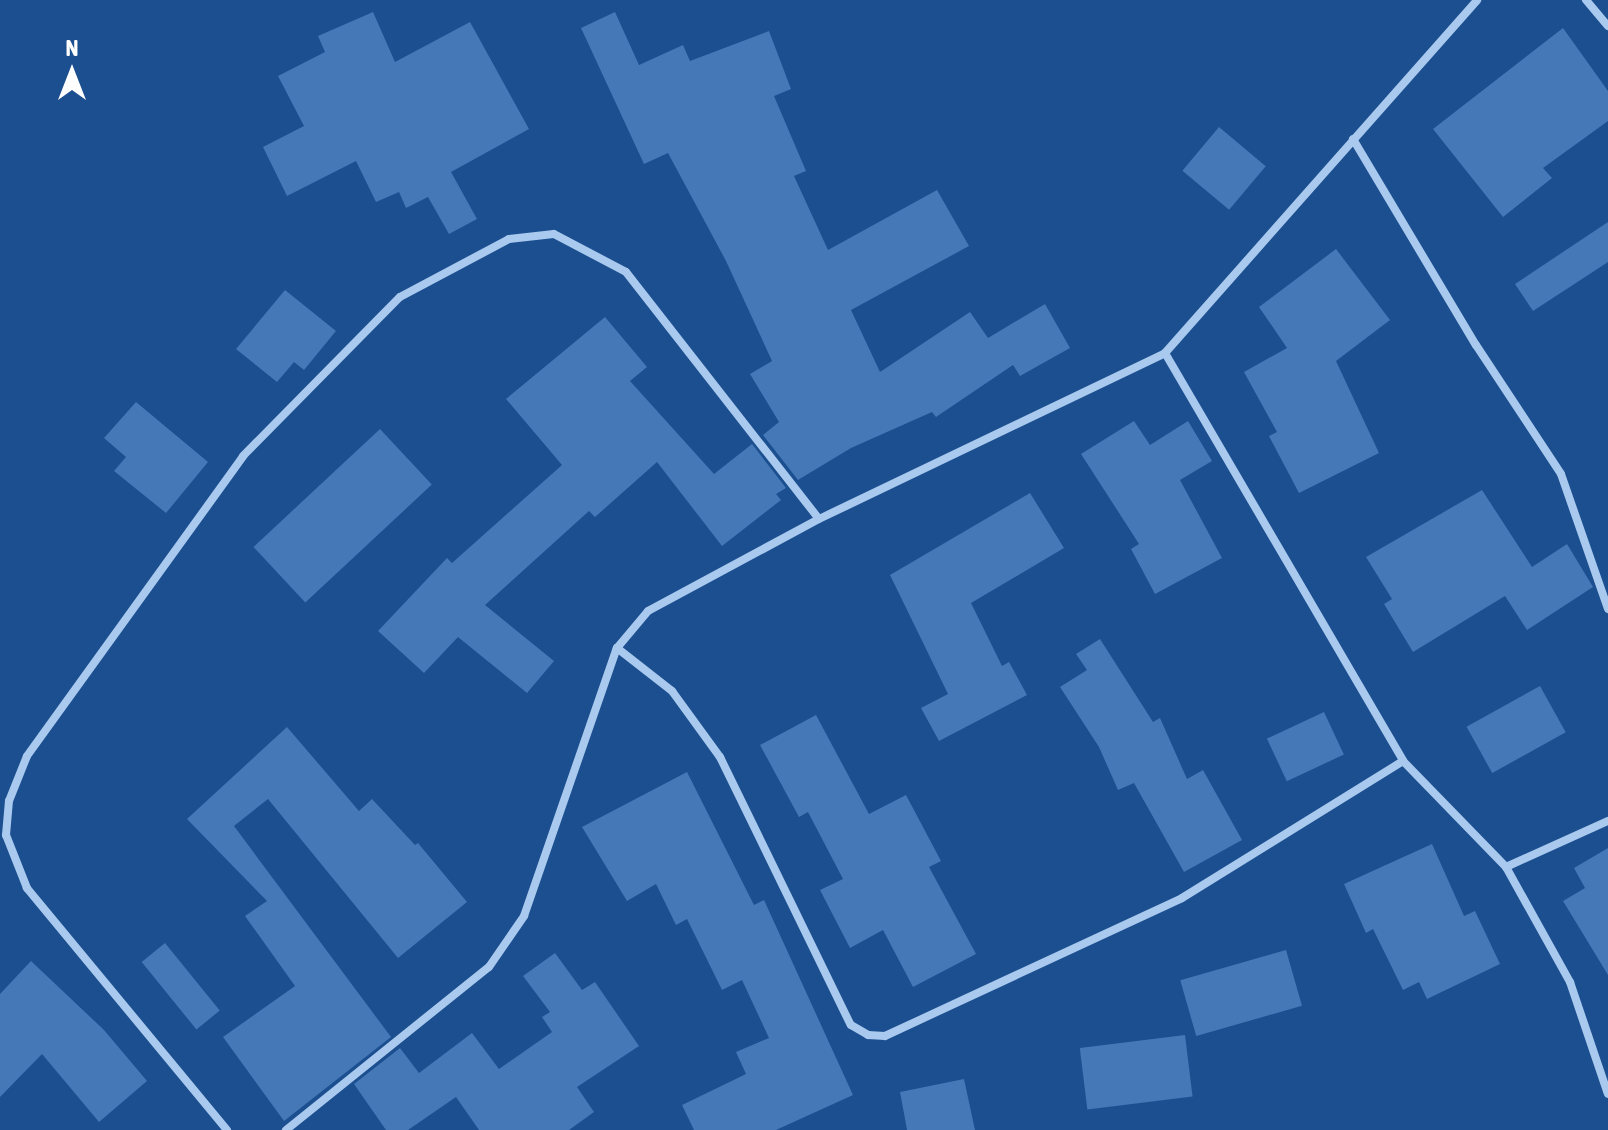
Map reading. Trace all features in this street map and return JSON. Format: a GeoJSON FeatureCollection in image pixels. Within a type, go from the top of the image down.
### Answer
{"type":"FeatureCollection","features":[{"type":"Feature","properties":{"kind":"street"},"geometry":{"type":"LineString","coordinates":[[286,1130],[489,967],[524,916],[617,648],[648,611],[819,519],[1165,353],[1477,0]]}},
{"type":"Feature","properties":{"kind":"street"},"geometry":{"type":"LineString","coordinates":[[1586,0],[1608,26]]}},
{"type":"Feature","properties":{"kind":"street"},"geometry":{"type":"LineString","coordinates":[[1353,139],[1476,345],[1561,474],[1608,609]]}},
{"type":"Feature","properties":{"kind":"street"},"geometry":{"type":"LineString","coordinates":[[227,1130],[27,888],[6,835],[9,801],[27,756],[243,456],[400,297],[509,239],[554,234],[626,272],[819,519]]}},
{"type":"Feature","properties":{"kind":"street"},"geometry":{"type":"LineString","coordinates":[[1165,353],[1403,761],[1506,867],[1570,982],[1608,1094]]}},
{"type":"Feature","properties":{"kind":"street"},"geometry":{"type":"LineString","coordinates":[[617,648],[672,691],[720,757],[851,1025],[868,1035],[885,1036],[1182,898],[1403,761]]}},
{"type":"Feature","properties":{"kind":"street"},"geometry":{"type":"LineString","coordinates":[[1506,867],[1608,821]]}},
{"type":"Feature","properties":{"kind":"building"},"geometry":{"type":"Polygon","coordinates":[[[373,12],[395,62],[470,22],[529,129],[451,172],[477,219],[449,234],[428,197],[406,208],[399,192],[376,202],[356,161],[287,196],[263,147],[304,126],[278,76],[325,52],[318,36],[373,12]]]}},
{"type":"Feature","properties":{"kind":"building"},"geometry":{"type":"Polygon","coordinates":[[[615,12],[639,65],[683,45],[690,61],[769,31],[791,89],[774,96],[806,171],[794,176],[828,250],[937,190],[969,246],[851,310],[880,372],[970,312],[988,338],[1045,304],[1070,348],[1020,376],[1013,365],[936,417],[932,412],[851,448],[798,480],[763,435],[779,422],[750,374],[772,361],[726,261],[668,153],[644,164],[581,28],[615,12]]]}},
{"type":"Feature","properties":{"kind":"building"},"geometry":{"type":"Polygon","coordinates":[[[1563,28],[1608,91],[1608,121],[1543,168],[1552,178],[1503,217],[1433,129],[1563,28]]]}},
{"type":"Feature","properties":{"kind":"building"},"geometry":{"type":"Polygon","coordinates":[[[1219,127],[1266,166],[1229,210],[1182,171],[1219,127]]]}},
{"type":"Feature","properties":{"kind":"building"},"geometry":{"type":"Polygon","coordinates":[[[1608,222],[1608,262],[1533,311],[1515,284],[1608,222]]]}},
{"type":"Feature","properties":{"kind":"building"},"geometry":{"type":"Polygon","coordinates":[[[1336,249],[1390,320],[1336,361],[1379,453],[1299,493],[1269,436],[1277,432],[1244,372],[1287,348],[1259,307],[1336,249]]]}},
{"type":"Feature","properties":{"kind":"building"},"geometry":{"type":"Polygon","coordinates":[[[285,290],[336,331],[304,370],[294,362],[277,382],[236,349],[285,290]]]}},
{"type":"Feature","properties":{"kind":"building"},"geometry":{"type":"Polygon","coordinates":[[[605,317],[647,367],[630,381],[714,474],[752,444],[786,488],[776,494],[781,500],[722,546],[657,462],[595,517],[589,511],[485,605],[554,661],[527,693],[458,637],[424,673],[378,631],[447,558],[452,563],[562,465],[506,399],[605,317]]]}},
{"type":"Feature","properties":{"kind":"building"},"geometry":{"type":"Polygon","coordinates":[[[136,402],[208,462],[166,513],[114,471],[126,457],[104,438],[136,402]]]}},
{"type":"Feature","properties":{"kind":"building"},"geometry":{"type":"Polygon","coordinates":[[[1134,421],[1150,445],[1188,421],[1212,461],[1180,480],[1222,558],[1155,594],[1131,549],[1139,544],[1081,454],[1134,421]]]}},
{"type":"Feature","properties":{"kind":"building"},"geometry":{"type":"Polygon","coordinates":[[[380,429],[432,485],[305,603],[253,547],[380,429]]]}},
{"type":"Feature","properties":{"kind":"building"},"geometry":{"type":"Polygon","coordinates":[[[1482,490],[1532,567],[1567,544],[1593,587],[1527,630],[1505,596],[1413,652],[1384,604],[1392,599],[1366,557],[1482,490]]]}},
{"type":"Feature","properties":{"kind":"building"},"geometry":{"type":"Polygon","coordinates":[[[1030,493],[1064,548],[971,603],[1002,666],[1009,662],[1027,695],[939,741],[921,708],[948,694],[890,575],[1030,493]]]}},
{"type":"Feature","properties":{"kind":"building"},"geometry":{"type":"Polygon","coordinates":[[[1100,639],[1153,722],[1160,718],[1187,779],[1203,770],[1242,840],[1184,872],[1134,783],[1118,790],[1099,747],[1060,687],[1087,670],[1076,654],[1100,639]]]}},
{"type":"Feature","properties":{"kind":"building"},"geometry":{"type":"Polygon","coordinates":[[[1540,686],[1566,732],[1492,773],[1467,727],[1540,686]]]}},
{"type":"Feature","properties":{"kind":"building"},"geometry":{"type":"Polygon","coordinates":[[[1324,712],[1344,755],[1287,781],[1267,739],[1324,712]]]}},
{"type":"Feature","properties":{"kind":"building"},"geometry":{"type":"Polygon","coordinates":[[[816,715],[869,814],[906,795],[941,861],[929,867],[976,954],[913,987],[883,930],[850,948],[820,890],[843,879],[808,812],[799,817],[760,745],[816,715]]]}},
{"type":"Feature","properties":{"kind":"building"},"geometry":{"type":"Polygon","coordinates":[[[287,727],[359,811],[372,799],[415,845],[418,843],[467,902],[398,958],[268,799],[234,826],[391,1037],[284,1121],[223,1037],[295,986],[245,916],[267,901],[187,819],[287,727]]]}},
{"type":"Feature","properties":{"kind":"building"},"geometry":{"type":"Polygon","coordinates":[[[687,772],[754,905],[764,900],[853,1095],[776,1130],[694,1130],[682,1105],[746,1074],[736,1052],[769,1038],[742,980],[722,990],[687,919],[676,925],[656,884],[627,901],[582,827],[687,772]]]}},
{"type":"Feature","properties":{"kind":"building"},"geometry":{"type":"Polygon","coordinates":[[[1432,844],[1464,916],[1475,911],[1500,964],[1427,999],[1419,982],[1403,990],[1373,929],[1366,933],[1344,884],[1432,844]]]}},
{"type":"Feature","properties":{"kind":"building"},"geometry":{"type":"Polygon","coordinates":[[[1608,848],[1608,975],[1563,901],[1585,888],[1574,868],[1608,848]]]}},
{"type":"Feature","properties":{"kind":"building"},"geometry":{"type":"Polygon","coordinates":[[[165,943],[220,1011],[196,1029],[142,962],[165,943]]]}},
{"type":"Feature","properties":{"kind":"building"},"geometry":{"type":"Polygon","coordinates":[[[1286,950],[1302,1006],[1196,1036],[1180,980],[1286,950]]]}},
{"type":"Feature","properties":{"kind":"building"},"geometry":{"type":"Polygon","coordinates":[[[555,953],[582,990],[595,982],[639,1046],[577,1087],[594,1112],[569,1130],[479,1130],[456,1097],[408,1130],[386,1130],[354,1084],[400,1048],[419,1073],[472,1033],[499,1069],[552,1032],[542,1017],[550,1012],[523,976],[555,953]]]}},
{"type":"Feature","properties":{"kind":"building"},"geometry":{"type":"Polygon","coordinates":[[[31,961],[104,1030],[147,1081],[99,1122],[42,1054],[0,1097],[0,994],[31,961]]]}},
{"type":"Feature","properties":{"kind":"building"},"geometry":{"type":"Polygon","coordinates":[[[1185,1035],[1193,1097],[1087,1109],[1080,1048],[1185,1035]]]}},
{"type":"Feature","properties":{"kind":"building"},"geometry":{"type":"Polygon","coordinates":[[[964,1079],[975,1130],[907,1130],[900,1092],[964,1079]]]}}]}
